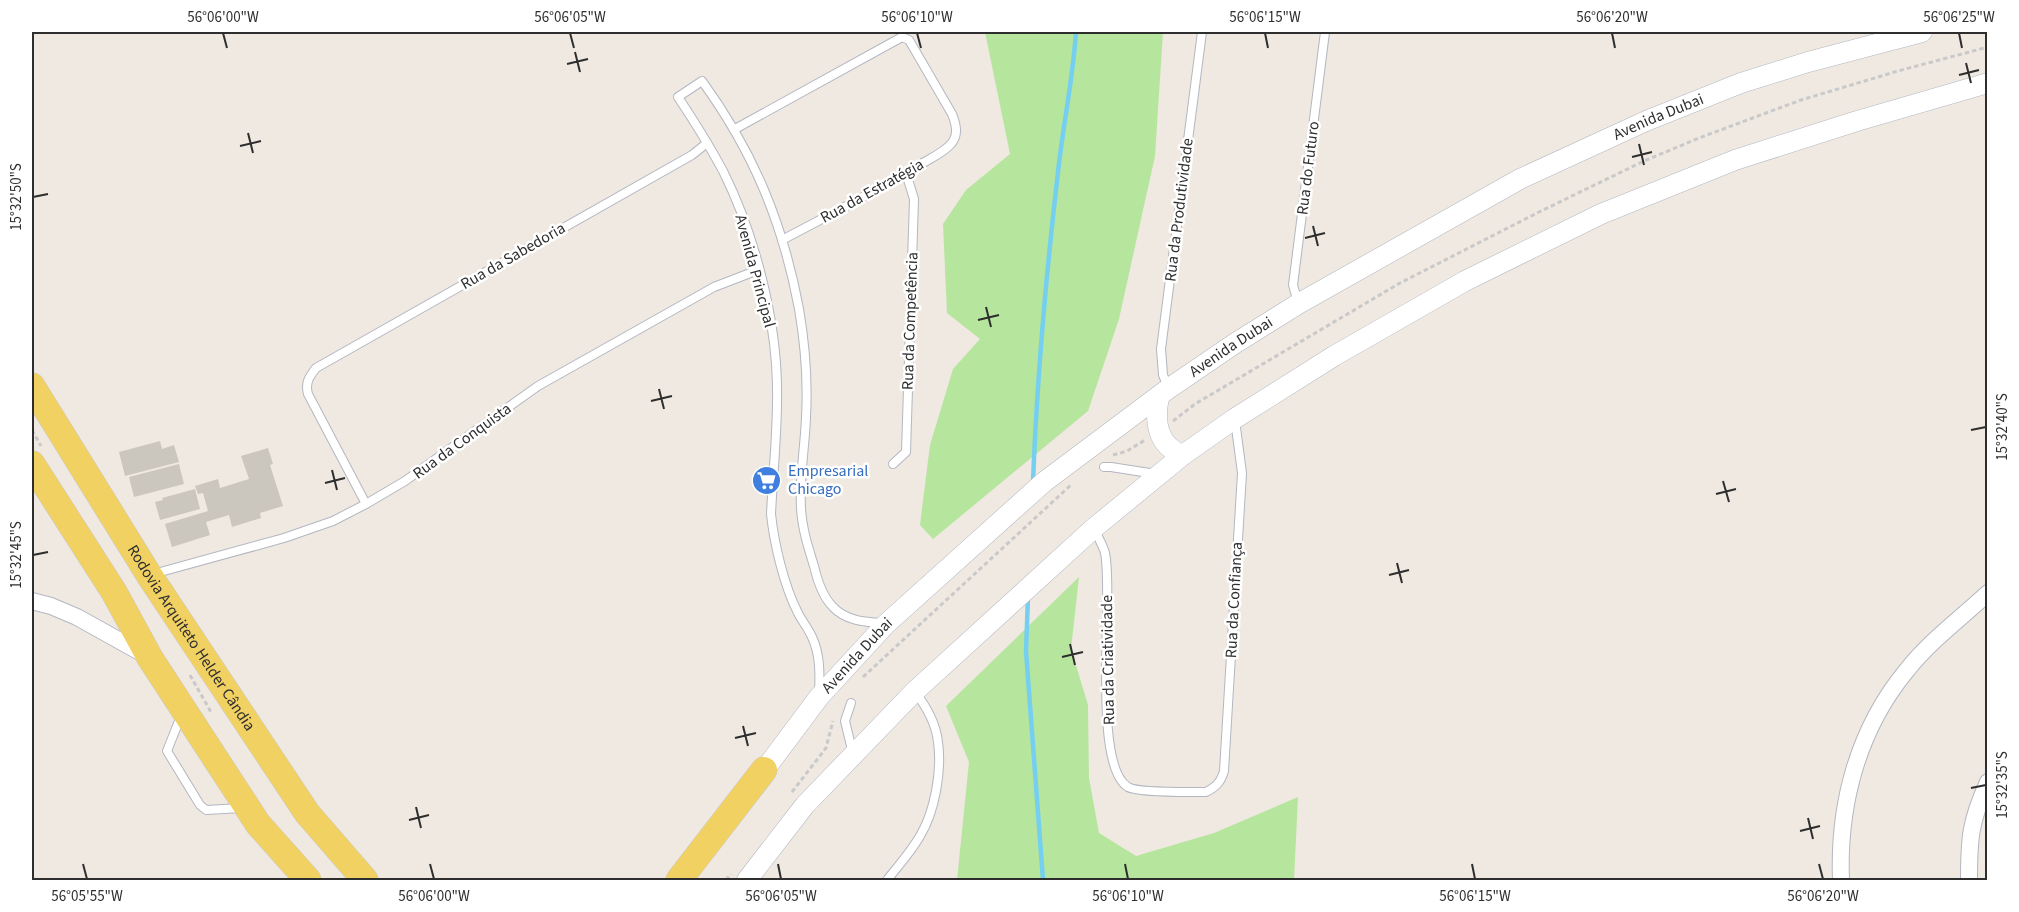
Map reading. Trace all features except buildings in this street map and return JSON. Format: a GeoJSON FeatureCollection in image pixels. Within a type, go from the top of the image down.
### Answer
{"type":"FeatureCollection","features":[{"type":"Feature","properties":{"kind":"main road","name":"Rodovia Arquiteto Helder Cândia"},"geometry":{"type":"LineString","coordinates":[[32,386],[149,575],[307,813],[365,880]]}},
{"type":"Feature","properties":{"kind":"main road"},"geometry":{"type":"LineString","coordinates":[[37,456],[150,658],[258,824],[308,880]]}},
{"type":"Feature","properties":{"kind":"main road"},"geometry":{"type":"LineString","coordinates":[[679,880],[764,770]]}},
{"type":"Feature","properties":{"kind":"street","name":"Avenida Dubai"},"geometry":{"type":"LineString","coordinates":[[695,880],[764,770],[819,697],[886,624],[1044,482],[1163,393],[1234,344],[1298,304],[1520,179],[1646,121],[1752,79],[1923,32]]}},
{"type":"Feature","properties":{"kind":"street"},"geometry":{"type":"LineString","coordinates":[[747,880],[805,805],[914,692],[1094,528],[1183,455],[1234,419],[1334,356],[1465,281],[1601,214],[1735,160],[1988,83]]}},
{"type":"Feature","properties":{"kind":"street"},"geometry":{"type":"LineString","coordinates":[[1163,393],[1155,416],[1161,438],[1173,451],[1183,455]]}},
{"type":"Feature","properties":{"kind":"street"},"geometry":{"type":"LineString","coordinates":[[1841,880],[1840,850],[1846,797],[1856,760],[1876,716],[1908,669],[1988,593]]}},
{"type":"Feature","properties":{"kind":"street"},"geometry":{"type":"LineString","coordinates":[[32,602],[51,606],[77,617],[150,658]]}},
{"type":"Feature","properties":{"kind":"street"},"geometry":{"type":"LineString","coordinates":[[1969,880],[1970,834],[1973,816],[1988,782]]}},
{"type":"Feature","properties":{"kind":"lane","name":"Rua da Produtividade"},"geometry":{"type":"LineString","coordinates":[[1163,393],[1164,375],[1161,349],[1202,32]]}},
{"type":"Feature","properties":{"kind":"lane","name":"Rua do Futuro"},"geometry":{"type":"LineString","coordinates":[[1298,304],[1293,285],[1325,32]]}},
{"type":"Feature","properties":{"kind":"lane","name":"Rua da Estratégia"},"geometry":{"type":"LineString","coordinates":[[735,129],[902,37],[909,40],[956,123],[956,134],[952,143],[944,150],[782,240]]}},
{"type":"Feature","properties":{"kind":"lane","name":"Avenida Principal"},"geometry":{"type":"LineString","coordinates":[[819,697],[820,672],[817,653],[812,638],[797,612],[786,579],[771,514],[777,385],[773,340],[758,270],[751,241],[723,173],[678,97],[702,81],[735,129],[768,198],[782,240],[799,310],[806,373],[801,496],[805,534],[816,575],[824,594],[833,607],[848,618],[886,624]]}},
{"type":"Feature","properties":{"kind":"lane","name":"Rua da Sabedoria"},"geometry":{"type":"LineString","coordinates":[[366,504],[308,394],[306,386],[316,368],[692,155],[707,143]]}},
{"type":"Feature","properties":{"kind":"lane","name":"Rua da Competência"},"geometry":{"type":"LineString","coordinates":[[893,464],[906,452],[914,200],[906,173]]}},
{"type":"Feature","properties":{"kind":"lane","name":"Rua da Conquista"},"geometry":{"type":"LineString","coordinates":[[149,575],[284,538],[333,521],[405,482],[538,386],[714,287],[758,270]]}},
{"type":"Feature","properties":{"kind":"lane","name":"Rua da Confiança"},"geometry":{"type":"LineString","coordinates":[[1130,789],[1206,792],[1214,788],[1221,780],[1224,771],[1242,473],[1234,419]]}},
{"type":"Feature","properties":{"kind":"lane"},"geometry":{"type":"LineString","coordinates":[[1104,467],[1160,474]]}},
{"type":"Feature","properties":{"kind":"lane","name":"Rua da Criatividade"},"geometry":{"type":"LineString","coordinates":[[1094,528],[1105,553],[1105,680],[1109,735],[1114,764],[1120,780],[1130,789]]}},
{"type":"Feature","properties":{"kind":"lane"},"geometry":{"type":"LineString","coordinates":[[887,880],[912,849],[926,824],[939,765],[938,741],[932,720],[914,692]]}},
{"type":"Feature","properties":{"kind":"lane"},"geometry":{"type":"LineString","coordinates":[[851,703],[845,721],[854,755]]}},
{"type":"Feature","properties":{"kind":"lane"},"geometry":{"type":"LineString","coordinates":[[184,710],[167,751],[200,806],[206,810],[247,807]]}},
{"type":"Feature","properties":{"kind":"path"},"geometry":{"type":"LineString","coordinates":[[32,430],[37,456]]}},
{"type":"Feature","properties":{"kind":"path"},"geometry":{"type":"LineString","coordinates":[[188,672],[216,721]]}},
{"type":"Feature","properties":{"kind":"green space"},"geometry":{"type":"Polygon","coordinates":[[[985,32],[1163,32],[1155,156],[1119,319],[1088,411],[933,539],[920,525],[930,445],[953,369],[980,339],[947,313],[943,224],[966,190],[1010,154],[985,32]]]}},
{"type":"Feature","properties":{"kind":"green space"},"geometry":{"type":"Polygon","coordinates":[[[1079,577],[1071,649],[1088,705],[1089,778],[1099,833],[1136,856],[1214,833],[1298,797],[1294,880],[957,880],[969,762],[946,706],[1079,577]]]}},
{"type":"Feature","properties":{"kind":"waterway"},"geometry":{"type":"LineString","coordinates":[[1033,482],[1046,288],[1076,32]]}},
{"type":"Feature","properties":{"kind":"waterway"},"geometry":{"type":"LineString","coordinates":[[1028,597],[1026,651],[1043,880]]}},
{"type":"Feature","properties":{"kind":"place","name":"Empresarial Chicago"},"geometry":{"type":"Point","coordinates":[767,480]}}]}
